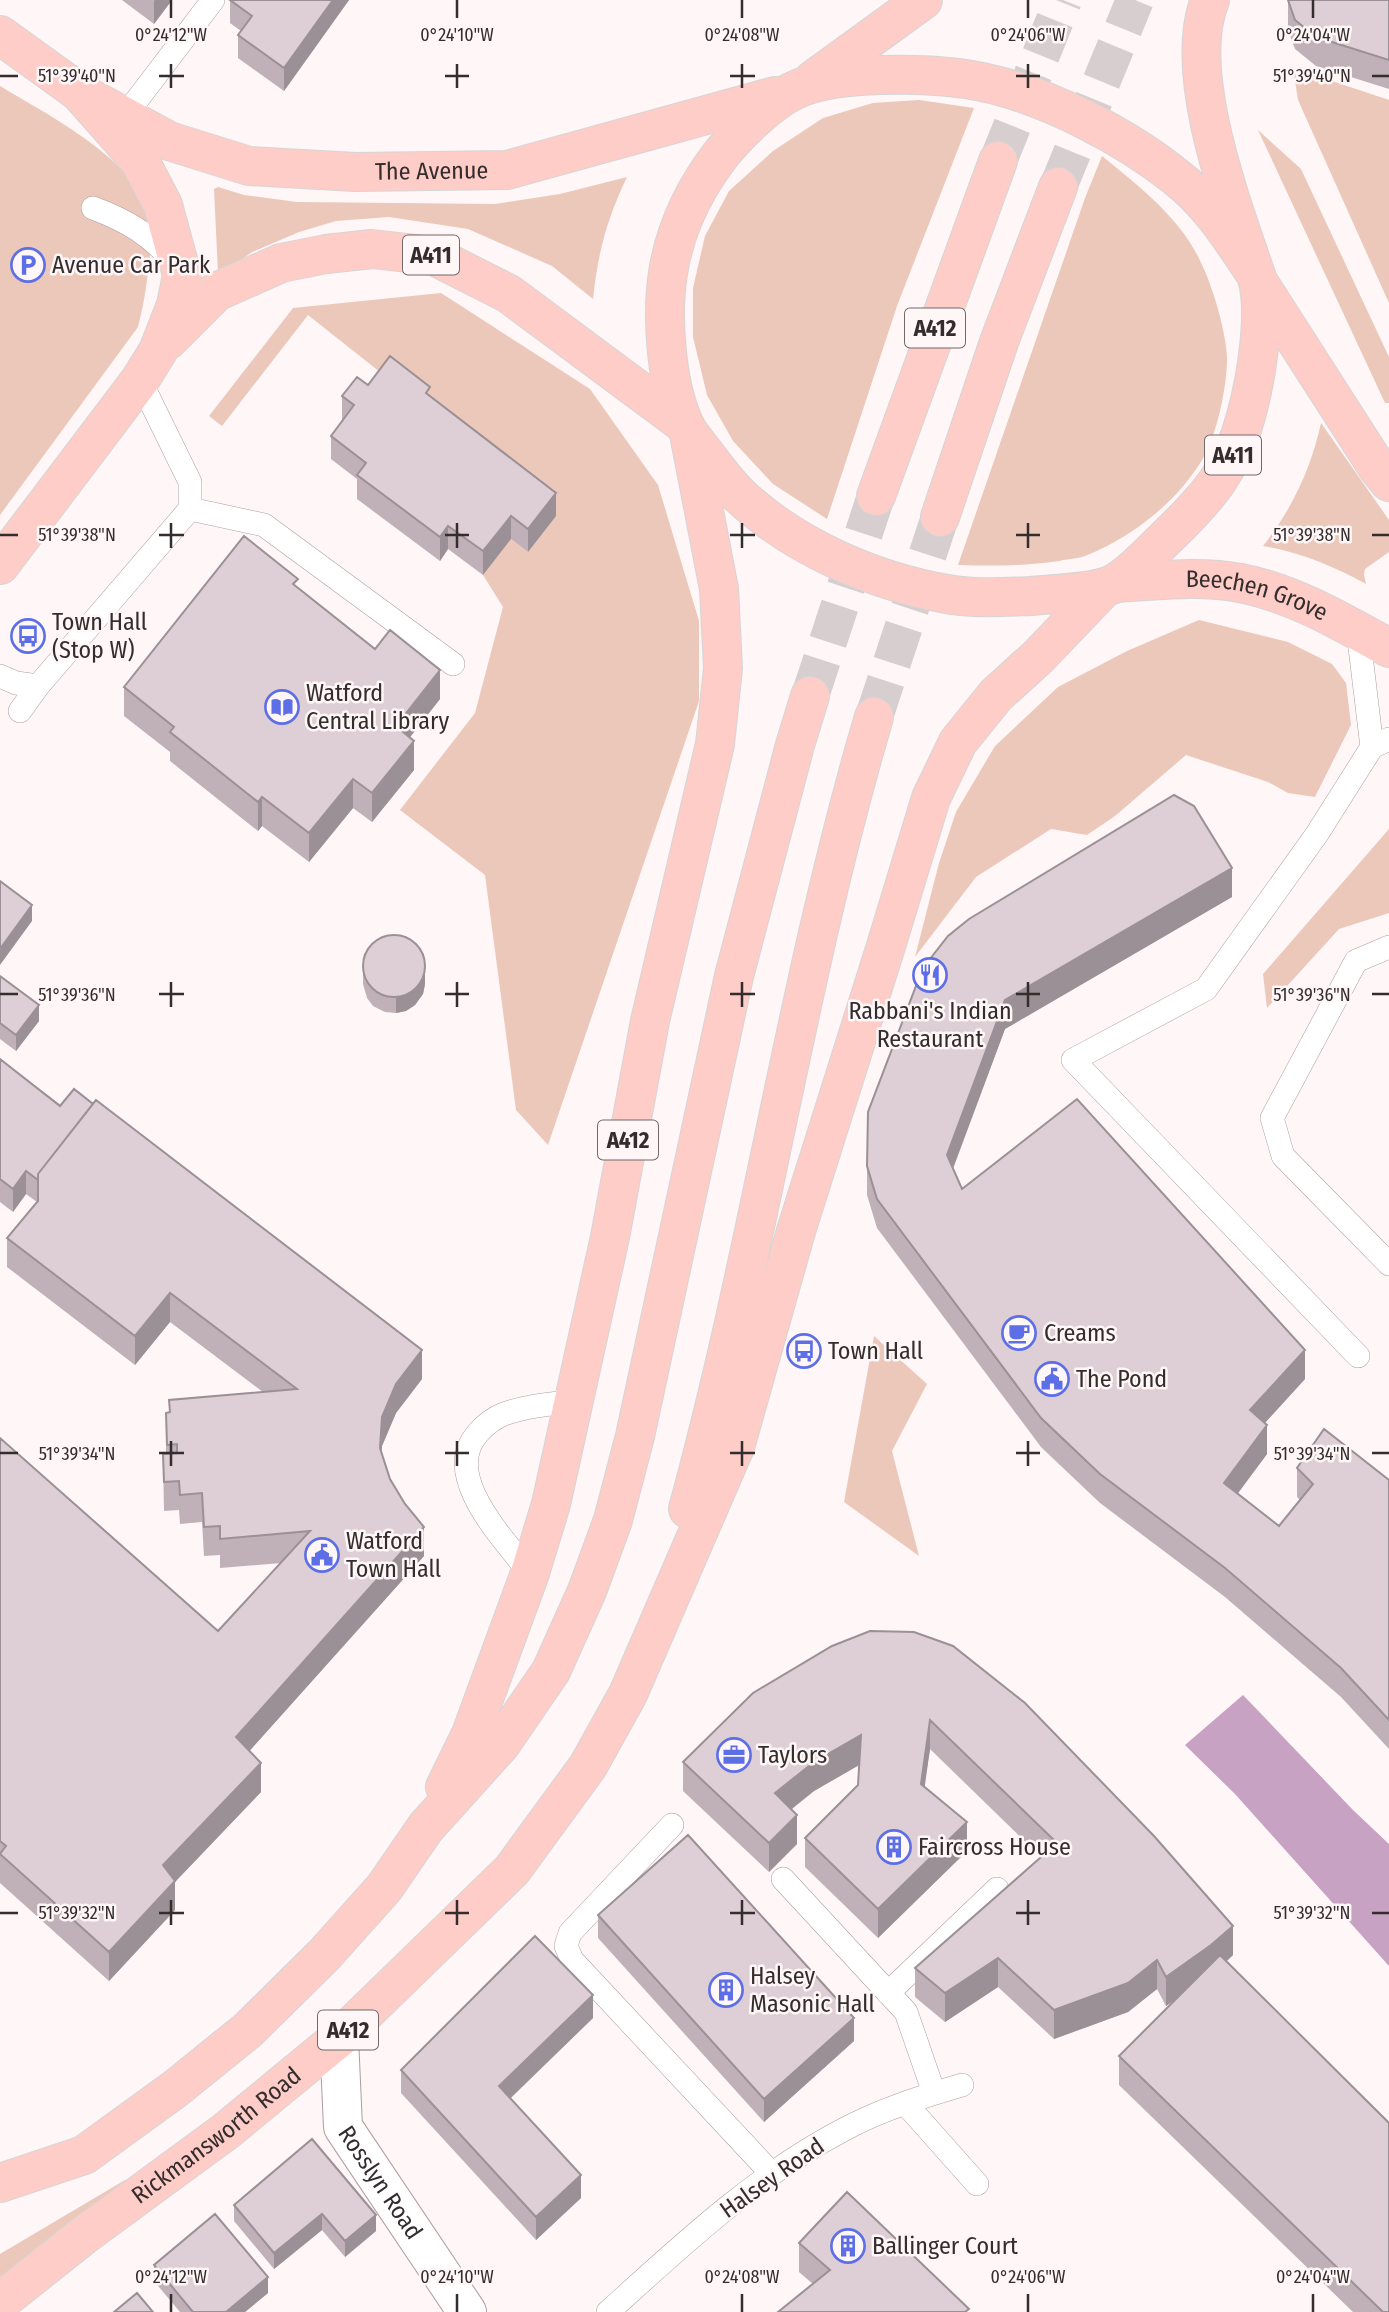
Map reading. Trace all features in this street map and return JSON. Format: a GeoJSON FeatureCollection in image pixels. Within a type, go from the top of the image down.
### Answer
{"type":"FeatureCollection","features":[{"type":"Feature","properties":{"kind":"main road"},"geometry":{"type":"LineString","coordinates":[[798,89],[923,0]]}},
{"type":"Feature","properties":{"kind":"main road"},"geometry":{"type":"LineString","coordinates":[[1210,0],[1204,15],[1201,59],[1209,114],[1220,168],[1258,279]]}},
{"type":"Feature","properties":{"kind":"main road","name":"A411"},"geometry":{"type":"LineString","coordinates":[[0,35],[79,92],[139,161],[163,205],[182,275],[176,305],[149,366]]}},
{"type":"Feature","properties":{"kind":"main road","name":"A411"},"geometry":{"type":"LineString","coordinates":[[686,429],[671,376],[664,334],[664,295],[670,255],[683,215],[703,177],[730,143],[798,89],[858,75],[918,74],[985,82],[1077,115],[1177,177],[1214,213],[1389,482]]}},
{"type":"Feature","properties":{"kind":"main road","name":"The Avenue"},"geometry":{"type":"LineString","coordinates":[[79,92],[169,141],[249,166],[355,172],[507,170],[798,89]]}},
{"type":"Feature","properties":{"kind":"main road","name":"A412"},"geometry":{"type":"LineString","coordinates":[[876,496],[998,161]]}},
{"type":"Feature","properties":{"kind":"main road","name":"A412"},"geometry":{"type":"LineString","coordinates":[[940,517],[999,342],[1058,187]]}},
{"type":"Feature","properties":{"kind":"main road","name":"A411"},"geometry":{"type":"LineString","coordinates":[[0,565],[149,366],[216,292],[281,263],[372,249],[434,256],[509,294],[686,429],[739,494],[817,550],[863,570],[948,594],[997,598],[1052,594],[1110,585],[1149,555],[1205,500],[1229,465],[1243,428],[1255,380],[1259,332],[1258,279]]}},
{"type":"Feature","properties":{"kind":"main road","name":"A412"},"geometry":{"type":"LineString","coordinates":[[426,1827],[471,1734],[530,1573],[551,1504],[610,1237],[650,1021],[715,744],[723,668],[719,589],[686,429]]}},
{"type":"Feature","properties":{"kind":"main road","name":"Beechen Grove"},"geometry":{"type":"LineString","coordinates":[[1110,585],[1192,579],[1240,583],[1280,594],[1373,639]]}},
{"type":"Feature","properties":{"kind":"main road","name":"A412"},"geometry":{"type":"LineString","coordinates":[[628,1693],[735,1447],[796,1231],[930,798],[958,742],[996,695],[1110,585]]}},
{"type":"Feature","properties":{"kind":"main road","name":"A412"},"geometry":{"type":"LineString","coordinates":[[0,2183],[83,2155],[175,2089],[248,2030],[324,1955],[384,1888],[426,1827],[501,1744],[551,1671],[587,1591],[613,1520],[635,1436],[734,976],[810,696]]}},
{"type":"Feature","properties":{"kind":"main road","name":"A412"},"geometry":{"type":"LineString","coordinates":[[628,1693],[668,1582],[696,1482],[751,1241],[803,994],[874,717]]}},
{"type":"Feature","properties":{"kind":"main road","name":"Rickmansworth Road"},"geometry":{"type":"LineString","coordinates":[[0,2302],[82,2236],[226,2131],[340,2038],[512,1870],[588,1766],[628,1693]]}},
{"type":"Feature","properties":{"kind":"main road"},"geometry":{"type":"LineString","coordinates":[[0,2213],[83,2155]]}},
{"type":"Feature","properties":{"kind":"street","name":"Rosslyn Road"},"geometry":{"type":"LineString","coordinates":[[340,2038],[343,2127],[467,2312]]}},
{"type":"Feature","properties":{"kind":"lane"},"geometry":{"type":"LineString","coordinates":[[124,117],[213,0]]}},
{"type":"Feature","properties":{"kind":"lane"},"geometry":{"type":"LineString","coordinates":[[93,208],[137,228],[165,251],[182,275]]}},
{"type":"Feature","properties":{"kind":"lane"},"geometry":{"type":"LineString","coordinates":[[20,711],[38,686],[190,509],[190,482],[149,366]]}},
{"type":"Feature","properties":{"kind":"lane"},"geometry":{"type":"LineString","coordinates":[[190,509],[264,525],[453,664]]}},
{"type":"Feature","properties":{"kind":"lane"},"geometry":{"type":"LineString","coordinates":[[1358,1356],[1073,1060],[1206,989],[1317,834],[1380,743],[1373,639]]}},
{"type":"Feature","properties":{"kind":"lane"},"geometry":{"type":"LineString","coordinates":[[0,676],[16,683],[38,686]]}},
{"type":"Feature","properties":{"kind":"lane"},"geometry":{"type":"LineString","coordinates":[[1389,947],[1356,961],[1272,1118],[1283,1156],[1389,1264]]}},
{"type":"Feature","properties":{"kind":"lane"},"geometry":{"type":"LineString","coordinates":[[530,1573],[484,1513],[464,1465],[471,1441],[494,1419],[535,1406],[574,1401]]}},
{"type":"Feature","properties":{"kind":"lane"},"geometry":{"type":"LineString","coordinates":[[671,1825],[570,1933],[566,1946],[572,1961],[772,2175]]}},
{"type":"Feature","properties":{"kind":"lane"},"geometry":{"type":"LineString","coordinates":[[783,1880],[906,2012],[934,2094]]}},
{"type":"Feature","properties":{"kind":"lane"},"geometry":{"type":"LineString","coordinates":[[888,1993],[997,1889]]}},
{"type":"Feature","properties":{"kind":"lane","name":"Halsey Road"},"geometry":{"type":"LineString","coordinates":[[608,2312],[696,2232],[772,2175],[843,2130],[905,2103],[962,2085]]}},
{"type":"Feature","properties":{"kind":"lane"},"geometry":{"type":"LineString","coordinates":[[905,2103],[977,2184]]}},
{"type":"Feature","properties":{"kind":"shaded area"},"geometry":{"type":"Polygon","coordinates":[[[1293,68],[1389,100],[1389,303],[1298,100],[1293,68]]]}},
{"type":"Feature","properties":{"kind":"shaded area"},"geometry":{"type":"Polygon","coordinates":[[[0,86],[66,126],[112,160],[131,179],[145,199],[154,227],[138,327],[0,515],[0,86]]]}},
{"type":"Feature","properties":{"kind":"shaded area"},"geometry":{"type":"Polygon","coordinates":[[[919,100],[974,108],[897,306],[827,519],[773,484],[733,441],[707,395],[693,337],[693,288],[705,236],[729,191],[773,151],[823,118],[873,103],[919,100]]]}},
{"type":"Feature","properties":{"kind":"shaded area"},"geometry":{"type":"Polygon","coordinates":[[[1258,130],[1301,169],[1389,357],[1389,403],[1385,403],[1258,130]]]}},
{"type":"Feature","properties":{"kind":"shaded area"},"geometry":{"type":"Polygon","coordinates":[[[1102,156],[1172,219],[1194,249],[1206,274],[1219,313],[1227,352],[1223,399],[1212,438],[1192,475],[1166,504],[1136,529],[1102,548],[1082,557],[1046,563],[958,565],[1085,198],[1102,156]]]}},
{"type":"Feature","properties":{"kind":"shaded area"},"geometry":{"type":"Polygon","coordinates":[[[627,177],[604,236],[593,299],[552,266],[468,229],[389,217],[336,221],[299,232],[252,252],[223,273],[218,273],[214,189],[218,187],[244,195],[297,202],[495,204],[560,194],[627,177]]]}},
{"type":"Feature","properties":{"kind":"shaded area"},"geometry":{"type":"Polygon","coordinates":[[[441,293],[590,389],[658,485],[699,621],[699,701],[548,1145],[516,1110],[485,875],[400,810],[475,713],[503,607],[483,575],[511,539],[528,552],[556,516],[308,315],[222,426],[209,416],[293,308],[441,293]]]}},
{"type":"Feature","properties":{"kind":"shaded area"},"geometry":{"type":"Polygon","coordinates":[[[1321,423],[1389,520],[1389,552],[1365,569],[1366,584],[1316,560],[1263,546],[1283,518],[1299,488],[1321,423]]]}},
{"type":"Feature","properties":{"kind":"shaded area"},"geometry":{"type":"Polygon","coordinates":[[[1199,620],[1288,642],[1332,664],[1346,683],[1351,725],[1315,797],[1288,793],[1268,782],[1186,755],[1115,816],[1087,835],[1051,829],[976,877],[915,957],[939,863],[956,812],[995,746],[1058,687],[1127,651],[1199,620]]]}},
{"type":"Feature","properties":{"kind":"shaded area"},"geometry":{"type":"Polygon","coordinates":[[[1389,829],[1389,913],[1339,929],[1267,1008],[1263,974],[1389,829]]]}},
{"type":"Feature","properties":{"kind":"shaded area"},"geometry":{"type":"Polygon","coordinates":[[[874,1336],[927,1384],[892,1451],[919,1556],[844,1502],[874,1336]]]}},
{"type":"Feature","properties":{"kind":"shaded area"},"geometry":{"type":"Polygon","coordinates":[[[1243,1695],[1389,1844],[1389,1966],[1235,1794],[1185,1745],[1243,1695]]]}},
{"type":"Feature","properties":{"kind":"shaded area"},"geometry":{"type":"Polygon","coordinates":[[[125,2180],[133,2188],[0,2277],[0,2254],[125,2180]]]}},
{"type":"Feature","properties":{"kind":"building"},"geometry":{"type":"Polygon","coordinates":[[[230,0],[333,0],[284,68],[238,35],[252,16],[230,0]]]}},
{"type":"Feature","properties":{"kind":"building"},"geometry":{"type":"Polygon","coordinates":[[[1288,0],[1389,0],[1389,60],[1316,37],[1295,20],[1288,0]]]}},
{"type":"Feature","properties":{"kind":"building"},"geometry":{"type":"Polygon","coordinates":[[[390,356],[430,387],[426,393],[556,493],[528,529],[511,516],[483,551],[448,526],[440,537],[357,475],[366,463],[331,436],[354,405],[342,396],[357,377],[368,385],[390,356]]]}},
{"type":"Feature","properties":{"kind":"building","name":"Watford Central Library"},"geometry":{"type":"Polygon","coordinates":[[[244,536],[298,579],[293,584],[375,649],[390,630],[440,670],[396,726],[414,741],[372,793],[353,779],[309,833],[262,797],[258,802],[170,732],[174,727],[124,687],[244,536]]]}},
{"type":"Feature","properties":{"kind":"building"},"geometry":{"type":"Polygon","coordinates":[[[1174,795],[1194,806],[1232,868],[1005,1000],[947,1155],[962,1189],[1077,1099],[1305,1350],[1250,1410],[1267,1425],[1224,1483],[1279,1526],[1313,1484],[1297,1468],[1324,1429],[1389,1480],[1389,1720],[1341,1668],[1225,1568],[1100,1474],[1041,1418],[877,1199],[867,1166],[868,1112],[916,986],[930,959],[948,936],[969,919],[1174,795]]]}},
{"type":"Feature","properties":{"kind":"building"},"geometry":{"type":"Polygon","coordinates":[[[0,881],[32,905],[0,949],[0,881]]]}},
{"type":"Feature","properties":{"kind":"building"},"geometry":{"type":"Polygon","coordinates":[[[394,935],[416,944],[425,966],[416,988],[394,997],[372,988],[363,966],[372,944],[394,935]]]}},
{"type":"Feature","properties":{"kind":"building"},"geometry":{"type":"Polygon","coordinates":[[[0,976],[39,1005],[16,1035],[0,1023],[0,976]]]}},
{"type":"Feature","properties":{"kind":"building"},"geometry":{"type":"Polygon","coordinates":[[[0,1059],[60,1106],[74,1089],[93,1104],[38,1174],[38,1180],[26,1171],[13,1189],[0,1179],[0,1059]]]}},
{"type":"Feature","properties":{"kind":"building","name":"Watford Town Hall"},"geometry":{"type":"Polygon","coordinates":[[[96,1100],[422,1350],[396,1384],[382,1417],[380,1448],[390,1479],[405,1504],[424,1527],[236,1737],[261,1763],[163,1865],[175,1881],[109,1952],[0,1854],[6,1846],[0,1841],[0,1438],[218,1631],[310,1531],[220,1539],[220,1526],[204,1527],[202,1493],[180,1495],[179,1481],[164,1482],[163,1454],[177,1453],[177,1444],[167,1445],[166,1413],[170,1412],[169,1400],[297,1389],[170,1293],[135,1336],[7,1238],[38,1201],[38,1174],[96,1100]]]}},
{"type":"Feature","properties":{"kind":"building","name":"Faircross House"},"geometry":{"type":"Polygon","coordinates":[[[870,1631],[914,1632],[953,1646],[1025,1703],[1154,1836],[1233,1926],[1166,1977],[1157,1960],[1128,1983],[1054,2010],[998,1958],[945,1993],[915,1968],[1057,1843],[930,1720],[921,1784],[967,1822],[878,1909],[805,1838],[858,1785],[861,1735],[814,1762],[775,1793],[797,1815],[769,1843],[683,1762],[753,1693],[832,1646],[870,1631]]]}},
{"type":"Feature","properties":{"kind":"building","name":"Halsey Masonic Hall"},"geometry":{"type":"Polygon","coordinates":[[[688,1835],[854,2018],[764,2099],[598,1915],[688,1835]]]}},
{"type":"Feature","properties":{"kind":"building"},"geometry":{"type":"Polygon","coordinates":[[[535,1936],[593,1995],[499,2086],[581,2175],[536,2217],[401,2070],[535,1936]]]}},
{"type":"Feature","properties":{"kind":"building"},"geometry":{"type":"Polygon","coordinates":[[[1220,1955],[1389,2123],[1389,2312],[1383,2312],[1119,2056],[1220,1955]]]}},
{"type":"Feature","properties":{"kind":"building"},"geometry":{"type":"Polygon","coordinates":[[[312,2139],[376,2215],[345,2241],[322,2214],[274,2253],[234,2205],[312,2139]]]}},
{"type":"Feature","properties":{"kind":"building"},"geometry":{"type":"Polygon","coordinates":[[[847,2192],[969,2309],[965,2312],[778,2312],[830,2270],[799,2243],[847,2192]]]}},
{"type":"Feature","properties":{"kind":"building"},"geometry":{"type":"Polygon","coordinates":[[[215,2214],[268,2277],[226,2312],[193,2312],[154,2265],[215,2214]]]}},
{"type":"Feature","properties":{"kind":"building"},"geometry":{"type":"Polygon","coordinates":[[[137,2293],[153,2312],[114,2312],[137,2293]]]}},
{"type":"Feature","properties":{"kind":"tunnel"},"geometry":{"type":"LineString","coordinates":[[998,161],[1063,0]]}},
{"type":"Feature","properties":{"kind":"tunnel"},"geometry":{"type":"LineString","coordinates":[[1058,187],[1135,0]]}},
{"type":"Feature","properties":{"kind":"tunnel"},"geometry":{"type":"LineString","coordinates":[[810,696],[876,496]]}},
{"type":"Feature","properties":{"kind":"tunnel"},"geometry":{"type":"LineString","coordinates":[[874,717],[940,517]]}},
{"type":"Feature","properties":{"kind":"place","name":"Avenue Car Park"},"geometry":{"type":"Point","coordinates":[28,265]}},
{"type":"Feature","properties":{"kind":"place","name":"Town Hall (Stop W)"},"geometry":{"type":"Point","coordinates":[28,636]}},
{"type":"Feature","properties":{"kind":"place","name":"Watford Central Library"},"geometry":{"type":"Point","coordinates":[282,707]}},
{"type":"Feature","properties":{"kind":"place","name":"Rabbani's Indian Restaurant"},"geometry":{"type":"Point","coordinates":[930,975]}},
{"type":"Feature","properties":{"kind":"place","name":"Creams"},"geometry":{"type":"Point","coordinates":[1019,1333]}},
{"type":"Feature","properties":{"kind":"place","name":"Town Hall"},"geometry":{"type":"Point","coordinates":[804,1351]}},
{"type":"Feature","properties":{"kind":"place","name":"The Pond"},"geometry":{"type":"Point","coordinates":[1052,1379]}},
{"type":"Feature","properties":{"kind":"place","name":"Watford Town Hall"},"geometry":{"type":"Point","coordinates":[322,1555]}},
{"type":"Feature","properties":{"kind":"place","name":"Taylors"},"geometry":{"type":"Point","coordinates":[734,1755]}},
{"type":"Feature","properties":{"kind":"place","name":"Faircross House"},"geometry":{"type":"Point","coordinates":[894,1847]}},
{"type":"Feature","properties":{"kind":"place","name":"Halsey Masonic Hall"},"geometry":{"type":"Point","coordinates":[726,1990]}},
{"type":"Feature","properties":{"kind":"place","name":"Ballinger Court"},"geometry":{"type":"Point","coordinates":[848,2246]}}]}
